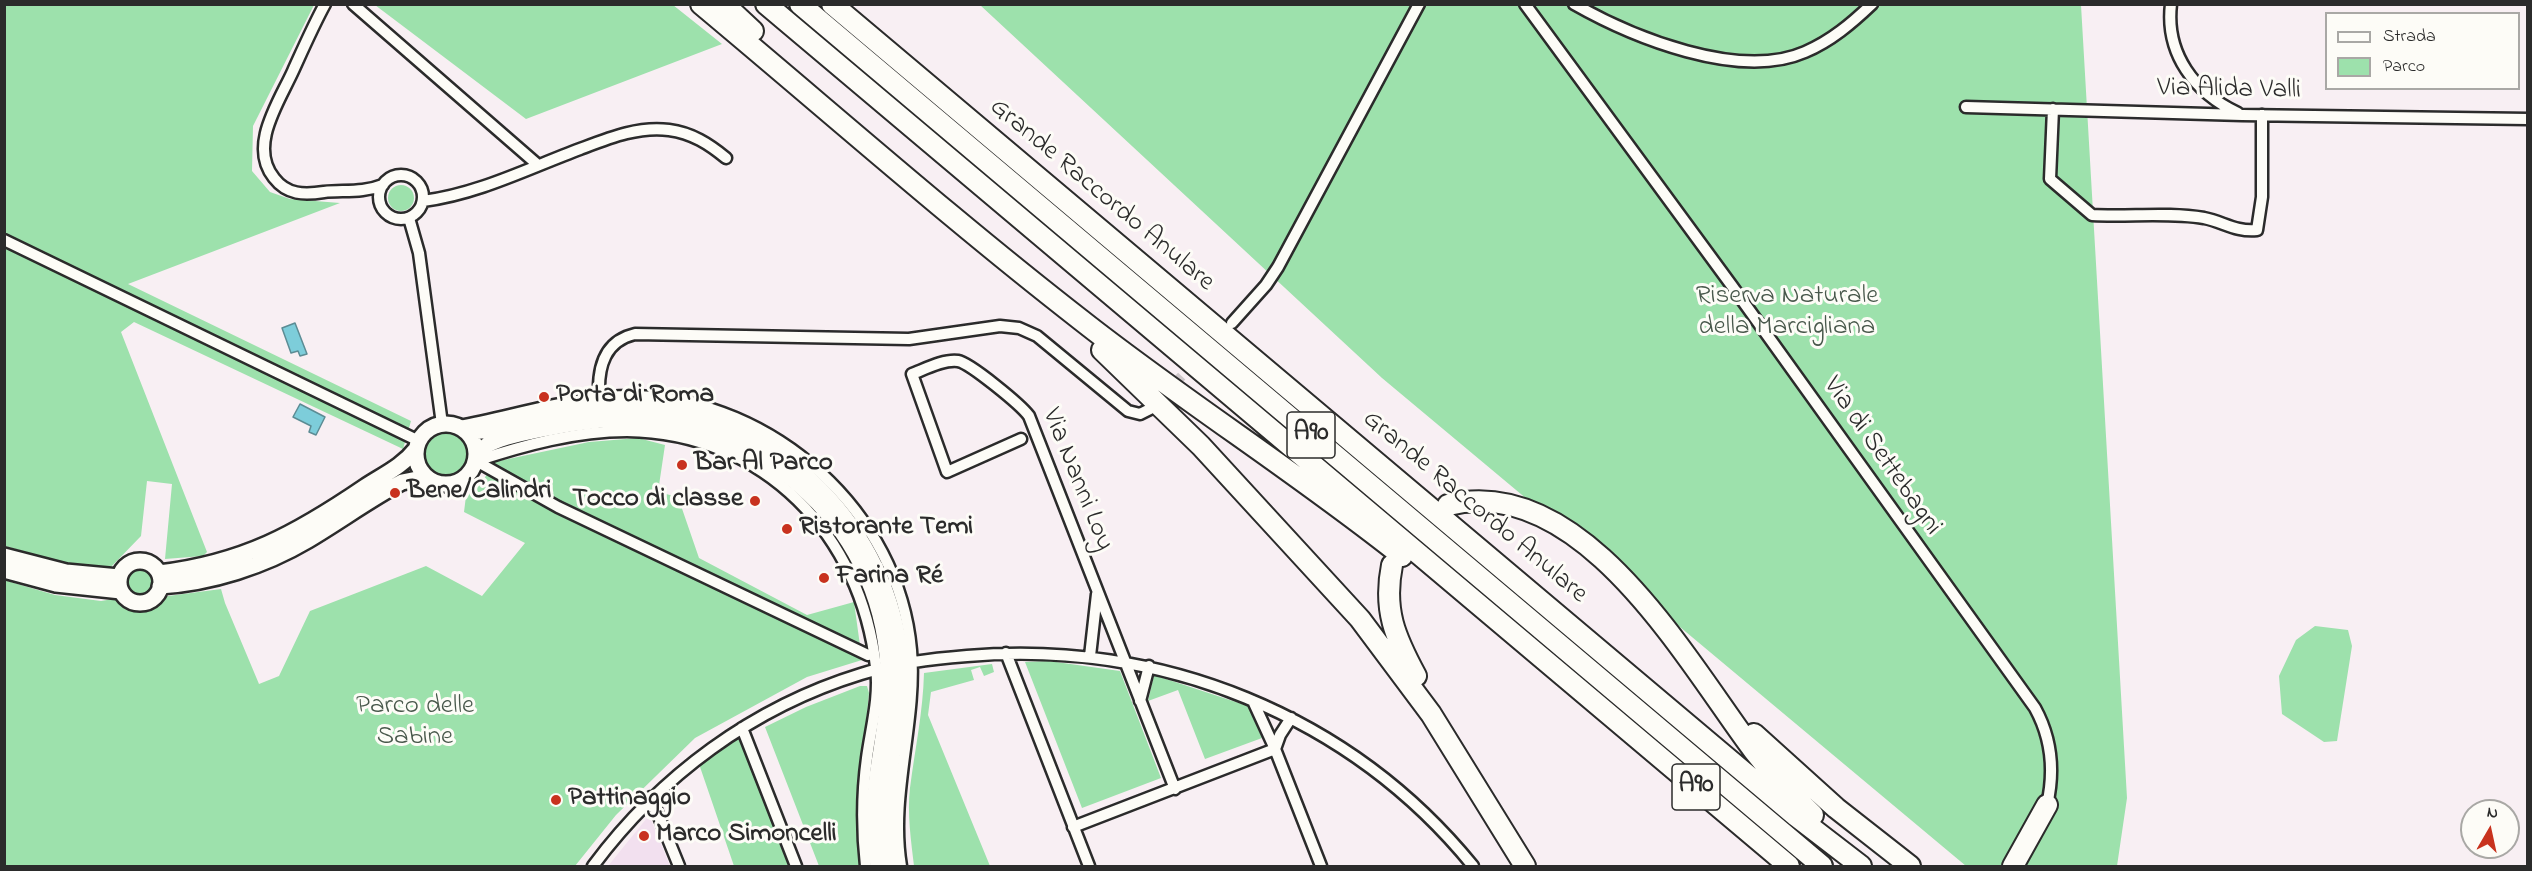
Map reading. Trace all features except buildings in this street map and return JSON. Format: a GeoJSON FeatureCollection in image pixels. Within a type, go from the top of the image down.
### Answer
{"type":"FeatureCollection","features":[{"type":"Feature","properties":{"kind":"highway"},"geometry":{"type":"LineString","coordinates":[[701,4],[1036,285],[1127,355],[1340,508],[1422,572],[1527,660],[1602,708]]}},
{"type":"Feature","properties":{"kind":"highway"},"geometry":{"type":"LineString","coordinates":[[724,4],[864,140]]}},
{"type":"Feature","properties":{"kind":"highway","name":"A90"},"geometry":{"type":"LineString","coordinates":[[766,4],[1789,867]]}},
{"type":"Feature","properties":{"kind":"highway","name":"Grande Raccordo Anulare"},"geometry":{"type":"LineString","coordinates":[[800,4],[1822,867]]}},
{"type":"Feature","properties":{"kind":"highway","name":"Grande Raccordo Anulare"},"geometry":{"type":"LineString","coordinates":[[832,4],[1796,816],[1861,867]]}},
{"type":"Feature","properties":{"kind":"highway"},"geometry":{"type":"LineString","coordinates":[[848,4],[1028,171]]}},
{"type":"Feature","properties":{"kind":"highway"},"geometry":{"type":"LineString","coordinates":[[1036,285],[1201,446],[1360,619],[1402,673],[1479,791],[1525,867]]}},
{"type":"Feature","properties":{"kind":"highway"},"geometry":{"type":"LineString","coordinates":[[1448,506],[1473,502],[1501,503],[1534,513],[1567,530],[1604,558],[1620,574],[1744,724],[1775,755],[1860,828],[1910,867]]}},
{"type":"Feature","properties":{"kind":"highway"},"geometry":{"type":"LineString","coordinates":[[1295,549],[1407,697],[1509,867]]}},
{"type":"Feature","properties":{"kind":"highway"},"geometry":{"type":"LineString","coordinates":[[1392,565],[1388,595],[1394,633],[1479,791]]}},
{"type":"Feature","properties":{"kind":"highway"},"geometry":{"type":"LineString","coordinates":[[1689,660],[1772,773],[1867,867]]}},
{"type":"Feature","properties":{"kind":"highway"},"geometry":{"type":"LineString","coordinates":[[2013,867],[2047,805]]}},
{"type":"Feature","properties":{"kind":"highway"},"geometry":{"type":"LineString","coordinates":[[2026,867],[2043,830],[2047,805]]}},
{"type":"Feature","properties":{"kind":"street"},"geometry":{"type":"LineString","coordinates":[[325,4],[271,120],[264,144],[265,162],[278,183],[286,190],[296,193],[365,191],[382,185],[394,176],[410,176],[421,186],[423,201],[421,208],[409,218],[396,219],[384,211],[379,198],[382,185]]}},
{"type":"Feature","properties":{"kind":"street"},"geometry":{"type":"LineString","coordinates":[[353,4],[538,165]]}},
{"type":"Feature","properties":{"kind":"street"},"geometry":{"type":"LineString","coordinates":[[1232,323],[1266,285],[1278,267],[1419,4]]}},
{"type":"Feature","properties":{"kind":"street"},"geometry":{"type":"LineString","coordinates":[[1574,4],[1607,23],[1702,56],[1733,60],[1772,60],[1804,52],[1843,31],[1872,4]]}},
{"type":"Feature","properties":{"kind":"street"},"geometry":{"type":"LineString","coordinates":[[2171,4],[2169,15],[2172,39],[2186,71],[2213,100],[2242,115]]}},
{"type":"Feature","properties":{"kind":"street","name":"Via di Settebagni"},"geometry":{"type":"LineString","coordinates":[[1530,6],[2035,708],[2045,728],[2052,759],[2047,805]]}},
{"type":"Feature","properties":{"kind":"street","name":"Via Alida Valli"},"geometry":{"type":"LineString","coordinates":[[1966,107],[2242,115],[2528,119]]}},
{"type":"Feature","properties":{"kind":"street"},"geometry":{"type":"LineString","coordinates":[[2054,110],[2050,179],[2092,215],[2168,214],[2206,218],[2242,231],[2257,230],[2262,197],[2262,115]]}},
{"type":"Feature","properties":{"kind":"street"},"geometry":{"type":"LineString","coordinates":[[423,201],[462,194],[614,137],[654,129],[676,131],[697,138],[726,158]]}},
{"type":"Feature","properties":{"kind":"street"},"geometry":{"type":"LineString","coordinates":[[409,218],[419,253],[442,424]]}},
{"type":"Feature","properties":{"kind":"street"},"geometry":{"type":"LineString","coordinates":[[4,240],[417,445]]}},
{"type":"Feature","properties":{"kind":"street"},"geometry":{"type":"LineString","coordinates":[[599,394],[599,370],[604,355],[620,340],[635,334],[909,339],[1000,326],[1019,328],[1037,336],[1128,411],[1140,414],[1150,409]]}},
{"type":"Feature","properties":{"kind":"street","name":"Via Nanni Loy"},"geometry":{"type":"LineString","coordinates":[[1021,440],[947,472],[912,374],[949,362],[962,362],[1024,410],[1175,789]]}},
{"type":"Feature","properties":{"kind":"street"},"geometry":{"type":"LineString","coordinates":[[160,580],[243,555],[274,543],[322,517],[400,466],[428,429],[442,424],[476,432],[560,414],[601,408],[650,409],[699,417],[738,431],[791,462],[825,492],[852,537],[851,572],[871,631],[912,689],[899,798],[902,867]]}},
{"type":"Feature","properties":{"kind":"street"},"geometry":{"type":"LineString","coordinates":[[160,580],[200,582],[258,564],[306,541],[402,482],[417,479],[441,484],[459,482],[467,477],[482,449],[492,443],[558,426],[602,420],[629,420],[678,425],[703,431],[736,444],[783,471],[852,537],[875,566],[885,594],[895,627],[894,666],[901,688],[881,810],[878,867]]}},
{"type":"Feature","properties":{"kind":"street"},"geometry":{"type":"LineString","coordinates":[[462,428],[475,444],[476,461]]}},
{"type":"Feature","properties":{"kind":"street"},"geometry":{"type":"LineString","coordinates":[[417,445],[419,468],[432,481]]}},
{"type":"Feature","properties":{"kind":"street"},"geometry":{"type":"LineString","coordinates":[[476,461],[558,507],[868,655]]}},
{"type":"Feature","properties":{"kind":"street"},"geometry":{"type":"LineString","coordinates":[[4,556],[120,584]]}},
{"type":"Feature","properties":{"kind":"street"},"geometry":{"type":"LineString","coordinates":[[136,561],[149,563],[160,580],[153,598],[140,603],[128,599],[120,584],[125,567],[136,561]]}},
{"type":"Feature","properties":{"kind":"street"},"geometry":{"type":"LineString","coordinates":[[4,570],[56,584],[120,584]]}},
{"type":"Feature","properties":{"kind":"street","name":"Via Nanni Loy"},"geometry":{"type":"LineString","coordinates":[[1090,657],[1098,592]]}},
{"type":"Feature","properties":{"kind":"street"},"geometry":{"type":"LineString","coordinates":[[1006,653],[1089,867]]}},
{"type":"Feature","properties":{"kind":"street"},"geometry":{"type":"LineString","coordinates":[[593,867],[651,797],[696,759],[742,728],[813,691],[894,666],[1006,653],[1046,653],[1149,666],[1199,681],[1291,718],[1350,753],[1383,777],[1427,817],[1473,867]]}},
{"type":"Feature","properties":{"kind":"street"},"geometry":{"type":"LineString","coordinates":[[866,867],[863,793],[877,688],[894,666]]}},
{"type":"Feature","properties":{"kind":"street"},"geometry":{"type":"LineString","coordinates":[[1140,701],[1149,666]]}},
{"type":"Feature","properties":{"kind":"street"},"geometry":{"type":"LineString","coordinates":[[1253,701],[1275,749],[1321,867]]}},
{"type":"Feature","properties":{"kind":"street"},"geometry":{"type":"LineString","coordinates":[[1073,827],[1275,749],[1291,718]]}},
{"type":"Feature","properties":{"kind":"street"},"geometry":{"type":"LineString","coordinates":[[742,728],[796,867]]}},
{"type":"Feature","properties":{"kind":"street"},"geometry":{"type":"LineString","coordinates":[[863,793],[881,810],[891,867]]}},
{"type":"Feature","properties":{"kind":"street"},"geometry":{"type":"LineString","coordinates":[[651,797],[679,867]]}},
{"type":"Feature","properties":{"kind":"street"},"geometry":{"type":"LineString","coordinates":[[881,810],[899,798]]}},
{"type":"Feature","properties":{"kind":"shaded area","name":"Marco Simoncelli"},"geometry":{"type":"Polygon","coordinates":[[[647,818],[651,820],[670,866],[608,866],[647,818]]]}},
{"type":"Feature","properties":{"kind":"green space"},"geometry":{"type":"Polygon","coordinates":[[[4,5],[314,5],[253,126],[252,171],[270,192],[290,199],[340,203],[128,284],[411,421],[403,449],[134,322],[121,332],[207,552],[203,556],[165,559],[172,484],[147,481],[141,536],[111,567],[61,562],[5,546],[4,5]]]}},
{"type":"Feature","properties":{"kind":"green space"},"geometry":{"type":"Polygon","coordinates":[[[375,5],[673,5],[722,44],[526,119],[375,5]]]}},
{"type":"Feature","properties":{"kind":"green space","name":"Riserva Naturale della Marcigliana"},"geometry":{"type":"Polygon","coordinates":[[[980,5],[2081,5],[2127,798],[2117,866],[1966,866],[1382,378],[980,5]]]}},
{"type":"Feature","properties":{"kind":"green space"},"geometry":{"type":"Polygon","coordinates":[[[401,185],[410,189],[414,198],[410,207],[401,211],[392,207],[388,198],[392,189],[401,185]]]}},
{"type":"Feature","properties":{"kind":"green space"},"geometry":{"type":"Polygon","coordinates":[[[447,430],[464,437],[471,454],[464,471],[447,478],[430,471],[423,454],[430,437],[447,430]]]}},
{"type":"Feature","properties":{"kind":"green space","name":"Parco delle Sabine"},"geometry":{"type":"Polygon","coordinates":[[[638,438],[665,445],[658,492],[678,497],[699,558],[807,615],[854,602],[862,660],[807,677],[695,738],[616,815],[575,866],[5,866],[4,580],[55,595],[101,601],[125,597],[140,603],[153,598],[221,589],[259,684],[279,676],[310,611],[426,566],[482,596],[525,543],[464,512],[466,496],[481,484],[494,462],[589,442],[638,438]]]}},
{"type":"Feature","properties":{"kind":"green space"},"geometry":{"type":"Polygon","coordinates":[[[140,570],[149,573],[152,582],[149,591],[140,594],[131,591],[128,582],[131,573],[140,570]]]}},
{"type":"Feature","properties":{"kind":"green space"},"geometry":{"type":"Polygon","coordinates":[[[2315,626],[2348,630],[2352,646],[2337,741],[2324,742],[2282,714],[2279,676],[2296,640],[2315,626]]]}},
{"type":"Feature","properties":{"kind":"green space"},"geometry":{"type":"Polygon","coordinates":[[[1049,661],[1120,671],[1161,778],[1082,808],[1025,662],[1049,661]]]}},
{"type":"Feature","properties":{"kind":"green space"},"geometry":{"type":"Polygon","coordinates":[[[992,664],[994,672],[984,676],[980,667],[971,670],[974,680],[931,692],[928,715],[990,866],[914,866],[909,798],[924,673],[992,664]]]}},
{"type":"Feature","properties":{"kind":"green space"},"geometry":{"type":"Polygon","coordinates":[[[1154,675],[1248,706],[1262,738],[1205,759],[1178,690],[1148,701],[1154,675]]]}},
{"type":"Feature","properties":{"kind":"green space"},"geometry":{"type":"Polygon","coordinates":[[[860,686],[867,686],[869,693],[859,780],[857,822],[860,866],[819,866],[765,727],[806,707],[860,686]]]}},
{"type":"Feature","properties":{"kind":"green space"},"geometry":{"type":"Polygon","coordinates":[[[734,738],[742,741],[792,866],[734,866],[699,764],[734,738]]]}},
{"type":"Feature","properties":{"kind":"water"},"geometry":{"type":"Polygon","coordinates":[[[295,323],[307,354],[300,356],[298,351],[291,353],[282,328],[295,323]]]}},
{"type":"Feature","properties":{"kind":"water"},"geometry":{"type":"Polygon","coordinates":[[[300,404],[325,417],[316,435],[309,432],[311,426],[293,417],[300,404]]]}},
{"type":"Feature","properties":{"kind":"tunnel"},"geometry":{"type":"LineString","coordinates":[[1154,405],[1226,330]]}},
{"type":"Feature","properties":{"kind":"place","name":"Porta di Roma"},"geometry":{"type":"Point","coordinates":[544,397]}},
{"type":"Feature","properties":{"kind":"place","name":"Bar Al Parco"},"geometry":{"type":"Point","coordinates":[682,465]}},
{"type":"Feature","properties":{"kind":"place","name":"Bene/Calindri"},"geometry":{"type":"Point","coordinates":[395,493]}},
{"type":"Feature","properties":{"kind":"place","name":"Tocco di classe"},"geometry":{"type":"Point","coordinates":[755,501]}},
{"type":"Feature","properties":{"kind":"place","name":"Ristorante Temi"},"geometry":{"type":"Point","coordinates":[787,529]}},
{"type":"Feature","properties":{"kind":"place","name":"Farina Ré"},"geometry":{"type":"Point","coordinates":[824,578]}},
{"type":"Feature","properties":{"kind":"place","name":"Pattinaggio"},"geometry":{"type":"Point","coordinates":[556,800]}},
{"type":"Feature","properties":{"kind":"place","name":"Marco Simoncelli"},"geometry":{"type":"Point","coordinates":[644,836]}}]}
